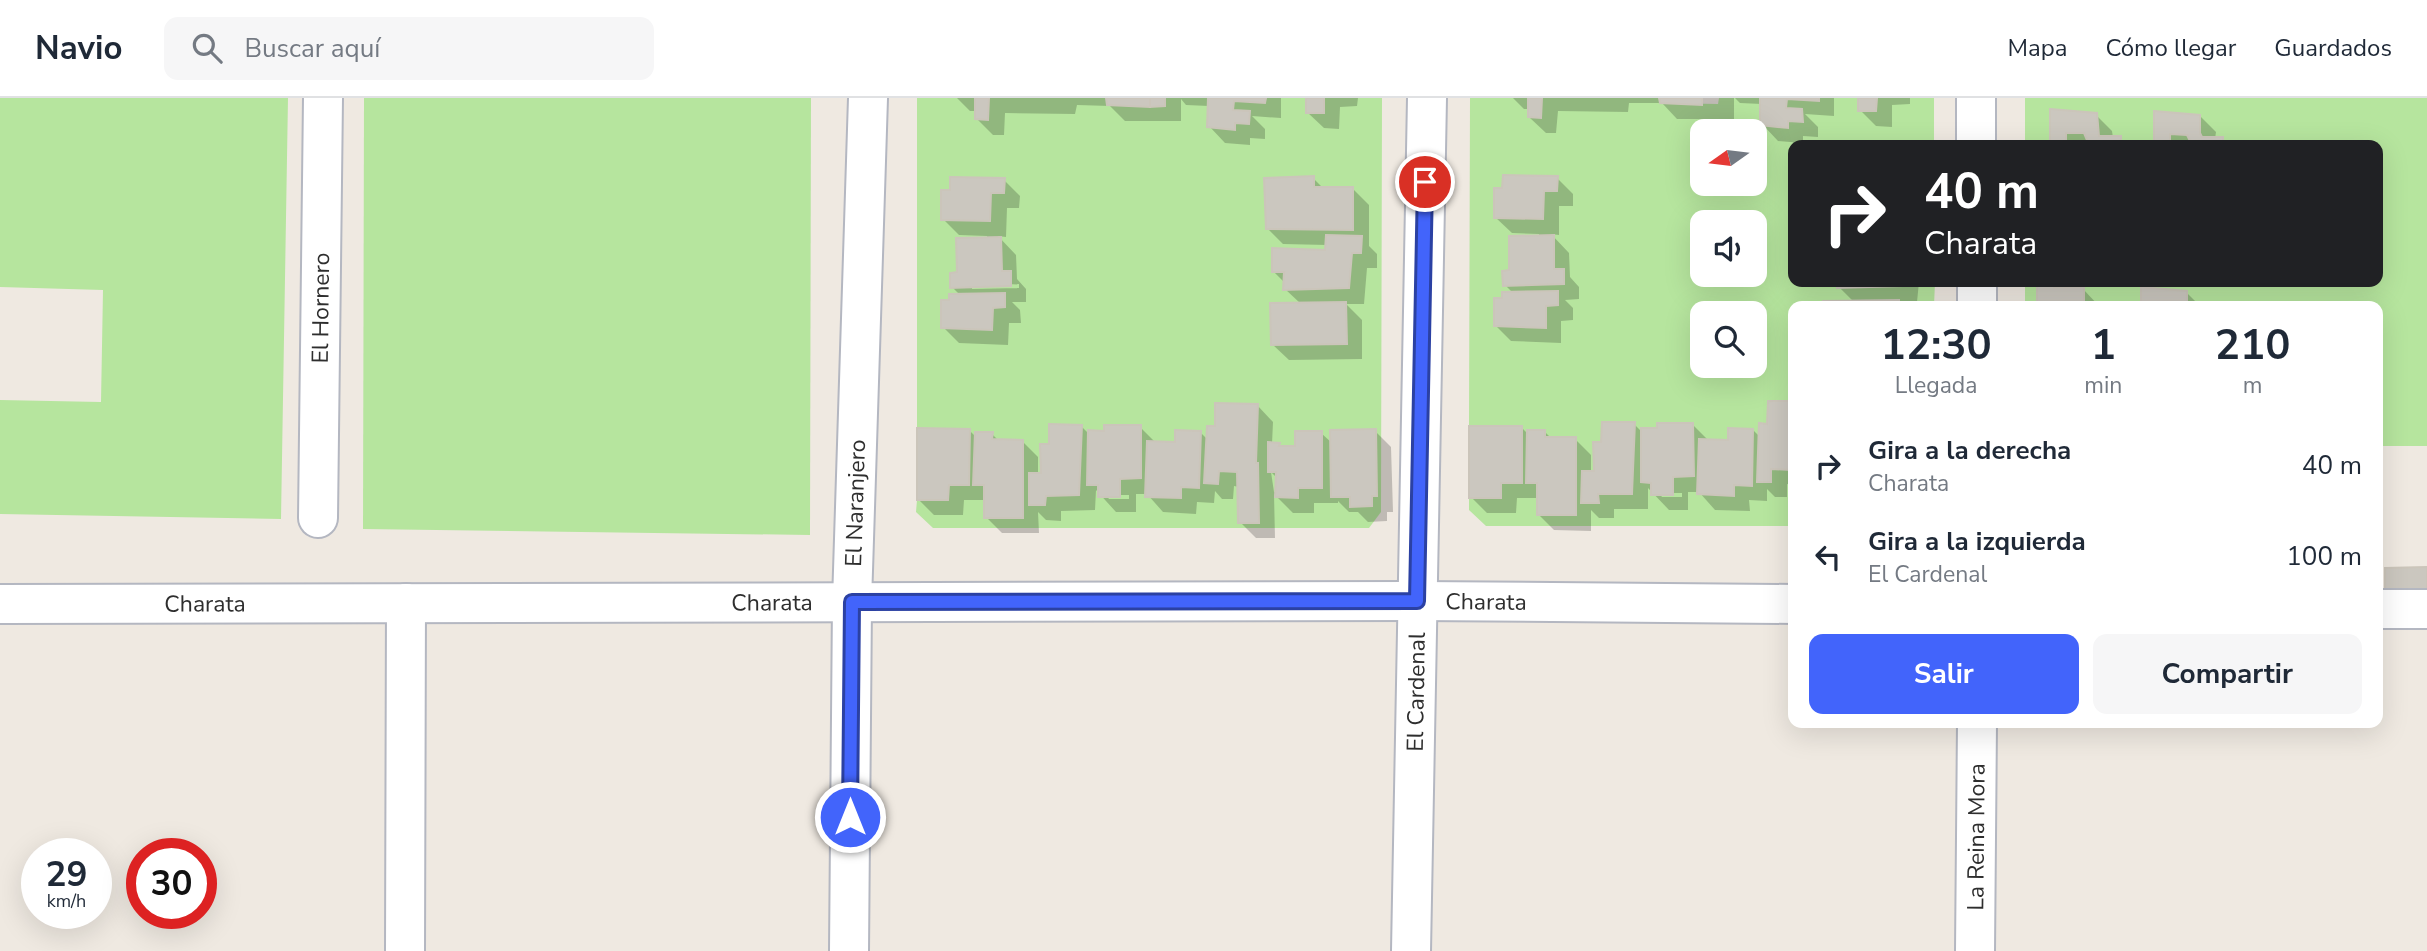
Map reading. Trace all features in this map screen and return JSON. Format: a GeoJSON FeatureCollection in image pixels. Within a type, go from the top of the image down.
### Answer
{"type":"FeatureCollection","features":[{"type":"Feature","properties":{"kind":"street","name":"El Hornero"},"geometry":{"type":"LineString","coordinates":[[318,518],[323,98]]}},
{"type":"Feature","properties":{"kind":"street","name":"El Naranjero"},"geometry":{"type":"LineString","coordinates":[[849,951],[852,602],[868,98]]}},
{"type":"Feature","properties":{"kind":"street","name":"El Cardenal"},"geometry":{"type":"LineString","coordinates":[[1411,951],[1427,98]]}},
{"type":"Feature","properties":{"kind":"street"},"geometry":{"type":"LineString","coordinates":[[1976,98],[1976,140]]}},
{"type":"Feature","properties":{"kind":"street","name":"Charata"},"geometry":{"type":"LineString","coordinates":[[0,604],[1417,601],[1788,604]]}},
{"type":"Feature","properties":{"kind":"street"},"geometry":{"type":"LineString","coordinates":[[405,951],[406,603]]}},
{"type":"Feature","properties":{"kind":"street"},"geometry":{"type":"LineString","coordinates":[[2383,609],[2427,609]]}},
{"type":"Feature","properties":{"kind":"street","name":"La Reina Mora"},"geometry":{"type":"LineString","coordinates":[[1975,951],[1977,728]]}},
{"type":"Feature","properties":{"kind":"green space"},"geometry":{"type":"Polygon","coordinates":[[[0,98],[288,98],[281,519],[0,514],[0,400],[101,402],[103,290],[0,287],[0,98]]]}},
{"type":"Feature","properties":{"kind":"green space"},"geometry":{"type":"Polygon","coordinates":[[[364,98],[811,98],[810,535],[363,529],[364,98]]]}},
{"type":"Feature","properties":{"kind":"green space"},"geometry":{"type":"Polygon","coordinates":[[[917,98],[975,98],[975,119],[988,120],[989,98],[1106,98],[1107,105],[1165,106],[1165,98],[1208,98],[1207,127],[1234,130],[1235,123],[1249,124],[1250,112],[1233,110],[1234,101],[1265,103],[1266,98],[1306,98],[1306,113],[1323,113],[1324,98],[1382,98],[1381,512],[1369,528],[933,528],[916,512],[917,500],[947,500],[949,485],[969,485],[970,429],[917,428],[917,98]]]}},
{"type":"Feature","properties":{"kind":"green space"},"geometry":{"type":"Polygon","coordinates":[[[1470,98],[1528,98],[1528,117],[1541,118],[1542,98],[1659,98],[1660,103],[1718,104],[1719,98],[1760,98],[1760,119],[1690,119],[1690,196],[1768,196],[1768,126],[1787,128],[1788,121],[1803,121],[1802,109],[1786,108],[1787,99],[1818,101],[1819,98],[1858,98],[1859,111],[1876,111],[1877,98],[1934,98],[1934,140],[1788,140],[1788,287],[1935,287],[1934,301],[1788,301],[1788,526],[1486,526],[1469,510],[1469,498],[1501,498],[1501,483],[1522,482],[1522,426],[1469,426],[1470,98]]]}},
{"type":"Feature","properties":{"kind":"green space"},"geometry":{"type":"Polygon","coordinates":[[[2025,98],[2427,98],[2427,446],[2383,446],[2383,301],[2025,301],[2025,287],[2383,287],[2383,140],[2025,140],[2025,98]]]}},
{"type":"Feature","properties":{"kind":"building"},"geometry":{"type":"Polygon","coordinates":[[[975,98],[989,98],[988,120],[975,119],[975,98]]]}},
{"type":"Feature","properties":{"kind":"building"},"geometry":{"type":"Polygon","coordinates":[[[1106,98],[1150,98],[1150,107],[1107,105],[1106,98]]]}},
{"type":"Feature","properties":{"kind":"building"},"geometry":{"type":"Polygon","coordinates":[[[1150,98],[1165,98],[1165,106],[1150,107],[1150,98]]]}},
{"type":"Feature","properties":{"kind":"building"},"geometry":{"type":"Polygon","coordinates":[[[1208,98],[1266,98],[1265,103],[1234,101],[1233,110],[1250,111],[1249,124],[1235,123],[1235,130],[1207,127],[1208,98]]]}},
{"type":"Feature","properties":{"kind":"building"},"geometry":{"type":"Polygon","coordinates":[[[1306,98],[1324,98],[1324,113],[1306,113],[1306,98]]]}},
{"type":"Feature","properties":{"kind":"building"},"geometry":{"type":"Polygon","coordinates":[[[1528,98],[1542,98],[1541,118],[1528,117],[1528,98]]]}},
{"type":"Feature","properties":{"kind":"building"},"geometry":{"type":"Polygon","coordinates":[[[1659,98],[1702,98],[1702,105],[1660,103],[1659,98]]]}},
{"type":"Feature","properties":{"kind":"building"},"geometry":{"type":"Polygon","coordinates":[[[1760,98],[1819,98],[1819,101],[1787,99],[1786,108],[1802,109],[1803,122],[1788,121],[1788,128],[1768,126],[1768,119],[1760,119],[1760,98]]]}},
{"type":"Feature","properties":{"kind":"building"},"geometry":{"type":"Polygon","coordinates":[[[1858,98],[1877,98],[1876,111],[1858,111],[1858,98]]]}},
{"type":"Feature","properties":{"kind":"building"},"geometry":{"type":"Polygon","coordinates":[[[2050,109],[2097,113],[2099,136],[2121,136],[2121,140],[2087,140],[2084,133],[2066,133],[2066,140],[2050,140],[2050,109]]]}},
{"type":"Feature","properties":{"kind":"building"},"geometry":{"type":"Polygon","coordinates":[[[2154,111],[2200,115],[2202,137],[2223,137],[2223,140],[2190,140],[2187,135],[2170,134],[2170,140],[2154,140],[2154,111]]]}},
{"type":"Feature","properties":{"kind":"building"},"geometry":{"type":"Polygon","coordinates":[[[1503,175],[1558,176],[1557,191],[1544,191],[1543,219],[1494,218],[1494,188],[1502,188],[1503,175]]]}},
{"type":"Feature","properties":{"kind":"building"},"geometry":{"type":"Polygon","coordinates":[[[1314,176],[1314,187],[1353,187],[1353,230],[1266,229],[1264,178],[1314,176]]]}},
{"type":"Feature","properties":{"kind":"building"},"geometry":{"type":"Polygon","coordinates":[[[950,177],[1005,178],[1004,193],[991,193],[990,221],[941,220],[941,190],[950,190],[950,177]]]}},
{"type":"Feature","properties":{"kind":"building"},"geometry":{"type":"Polygon","coordinates":[[[1326,235],[1362,236],[1361,253],[1352,253],[1349,288],[1283,290],[1284,272],[1272,272],[1272,248],[1325,250],[1326,235]]]}},
{"type":"Feature","properties":{"kind":"building"},"geometry":{"type":"Polygon","coordinates":[[[1554,235],[1554,269],[1564,269],[1564,284],[1503,286],[1502,271],[1509,270],[1509,236],[1554,235]]]}},
{"type":"Feature","properties":{"kind":"building"},"geometry":{"type":"Polygon","coordinates":[[[1001,237],[1002,271],[1011,271],[1011,286],[950,288],[950,273],[957,272],[956,238],[1001,237]]]}},
{"type":"Feature","properties":{"kind":"building"},"geometry":{"type":"Polygon","coordinates":[[[2037,287],[2084,287],[2084,301],[2037,301],[2037,287]]]}},
{"type":"Feature","properties":{"kind":"building"},"geometry":{"type":"Polygon","coordinates":[[[2141,287],[2187,291],[2187,301],[2141,301],[2141,287]]]}},
{"type":"Feature","properties":{"kind":"building"},"geometry":{"type":"Polygon","coordinates":[[[1558,291],[1558,305],[1546,306],[1546,328],[1494,326],[1494,298],[1502,298],[1502,292],[1558,291]]]}},
{"type":"Feature","properties":{"kind":"building"},"geometry":{"type":"Polygon","coordinates":[[[1005,293],[1005,307],[993,308],[992,330],[941,328],[941,300],[949,300],[949,294],[1005,293]]]}},
{"type":"Feature","properties":{"kind":"building"},"geometry":{"type":"Polygon","coordinates":[[[1899,300],[1899,301],[1823,301],[1899,300]]]}},
{"type":"Feature","properties":{"kind":"building"},"geometry":{"type":"Polygon","coordinates":[[[1346,302],[1347,344],[1271,345],[1270,303],[1346,302]]]}},
{"type":"Feature","properties":{"kind":"building"},"geometry":{"type":"Polygon","coordinates":[[[1768,401],[1788,401],[1788,470],[1771,469],[1771,482],[1757,482],[1759,423],[1767,424],[1768,401]]]}},
{"type":"Feature","properties":{"kind":"building"},"geometry":{"type":"Polygon","coordinates":[[[1215,403],[1258,404],[1256,463],[1259,523],[1238,523],[1237,472],[1219,471],[1218,484],[1204,483],[1207,426],[1215,426],[1215,403]]]}},
{"type":"Feature","properties":{"kind":"building"},"geometry":{"type":"Polygon","coordinates":[[[1602,422],[1635,422],[1632,494],[1598,494],[1599,503],[1581,503],[1582,471],[1594,471],[1593,442],[1601,442],[1602,422]]]}},
{"type":"Feature","properties":{"kind":"building"},"geometry":{"type":"Polygon","coordinates":[[[1657,423],[1693,423],[1694,476],[1673,477],[1673,495],[1651,495],[1651,483],[1641,482],[1641,428],[1657,428],[1657,423]]]}},
{"type":"Feature","properties":{"kind":"building"},"geometry":{"type":"Polygon","coordinates":[[[1049,424],[1082,425],[1079,495],[1046,496],[1045,505],[1029,505],[1029,473],[1041,473],[1040,444],[1049,444],[1049,424]]]}},
{"type":"Feature","properties":{"kind":"building"},"geometry":{"type":"Polygon","coordinates":[[[1104,425],[1141,425],[1141,478],[1120,479],[1120,497],[1098,497],[1098,485],[1087,485],[1088,430],[1104,431],[1104,425]]]}},
{"type":"Feature","properties":{"kind":"building"},"geometry":{"type":"Polygon","coordinates":[[[1469,426],[1522,426],[1522,483],[1501,483],[1501,498],[1469,498],[1469,426]]]}},
{"type":"Feature","properties":{"kind":"building"},"geometry":{"type":"Polygon","coordinates":[[[917,428],[970,429],[969,485],[949,485],[948,500],[917,500],[917,428]]]}},
{"type":"Feature","properties":{"kind":"building"},"geometry":{"type":"Polygon","coordinates":[[[1728,428],[1753,429],[1752,486],[1734,485],[1734,496],[1697,494],[1699,439],[1728,440],[1728,428]]]}},
{"type":"Feature","properties":{"kind":"building"},"geometry":{"type":"Polygon","coordinates":[[[1376,429],[1377,496],[1372,496],[1372,506],[1350,507],[1350,497],[1331,497],[1330,430],[1376,429]]]}},
{"type":"Feature","properties":{"kind":"building"},"geometry":{"type":"Polygon","coordinates":[[[1175,430],[1201,431],[1199,488],[1181,487],[1181,498],[1145,497],[1147,441],[1175,442],[1175,430]]]}},
{"type":"Feature","properties":{"kind":"building"},"geometry":{"type":"Polygon","coordinates":[[[1527,430],[1545,430],[1545,437],[1576,437],[1576,515],[1537,515],[1537,483],[1526,483],[1527,430]]]}},
{"type":"Feature","properties":{"kind":"building"},"geometry":{"type":"Polygon","coordinates":[[[1295,431],[1322,431],[1322,488],[1298,488],[1298,498],[1275,497],[1276,472],[1268,472],[1268,442],[1280,443],[1279,446],[1295,446],[1295,431]]]}},
{"type":"Feature","properties":{"kind":"building"},"geometry":{"type":"Polygon","coordinates":[[[975,432],[993,432],[992,439],[1023,440],[1023,518],[984,518],[984,485],[973,485],[975,432]]]}},
{"type":"Feature","properties":{"kind":"building"},"geometry":{"type":"Polygon","coordinates":[[[2427,567],[2427,593],[2385,594],[2385,568],[2427,567]]]}},
{"type":"Feature","properties":{"kind":"route"},"geometry":{"type":"LineString","coordinates":[[850,817],[852,602],[1417,601],[1425,182]]}}]}
